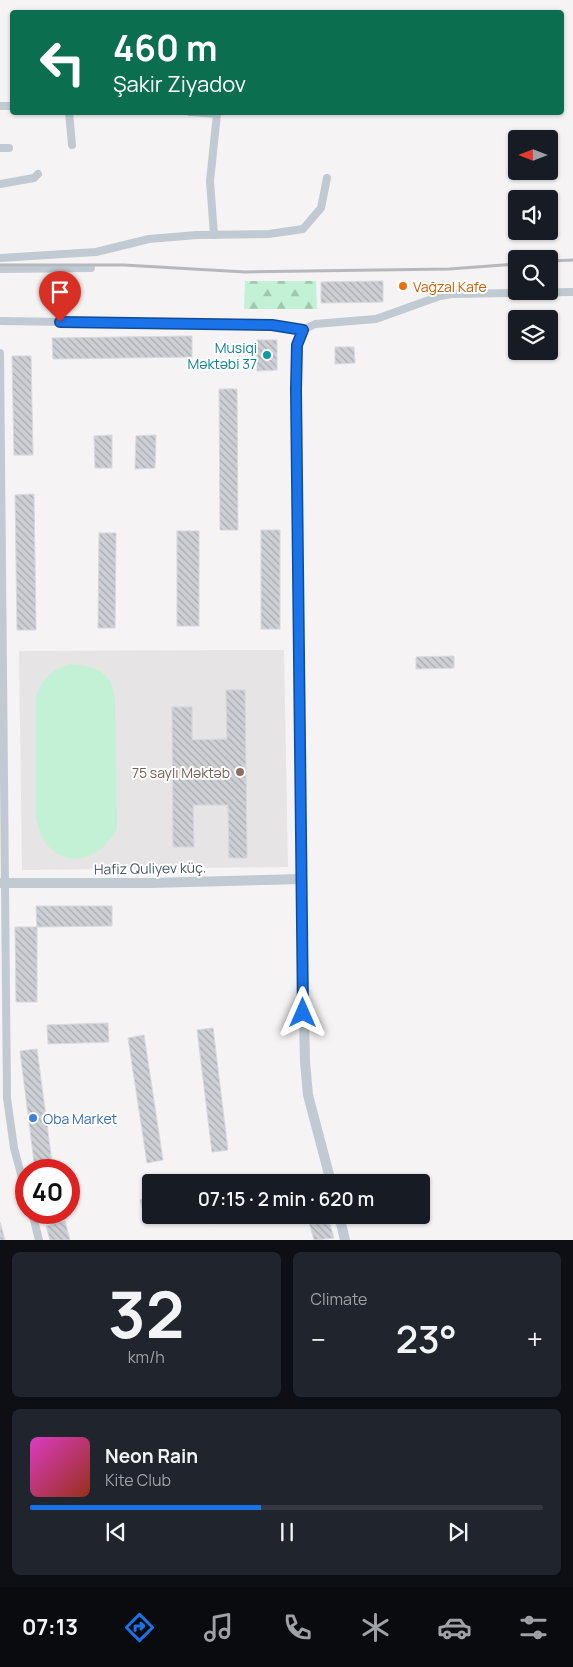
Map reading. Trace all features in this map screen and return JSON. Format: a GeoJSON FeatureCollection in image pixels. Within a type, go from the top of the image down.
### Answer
{"type":"FeatureCollection","features":[{"type":"Feature","properties":{"kind":"street"},"geometry":{"type":"LineString","coordinates":[[69,115],[72,146]]}},
{"type":"Feature","properties":{"kind":"street"},"geometry":{"type":"LineString","coordinates":[[214,235],[210,181],[217,115]]}},
{"type":"Feature","properties":{"kind":"street"},"geometry":{"type":"LineString","coordinates":[[0,148],[9,148]]}},
{"type":"Feature","properties":{"kind":"street"},"geometry":{"type":"LineString","coordinates":[[0,184],[34,178],[38,174]]}},
{"type":"Feature","properties":{"kind":"street"},"geometry":{"type":"LineString","coordinates":[[0,258],[96,252],[149,239],[268,234],[303,230],[321,208],[327,178]]}},
{"type":"Feature","properties":{"kind":"street"},"geometry":{"type":"LineString","coordinates":[[0,269],[91,268]]}},
{"type":"Feature","properties":{"kind":"street"},"geometry":{"type":"LineString","coordinates":[[0,321],[272,325],[303,330],[315,324],[376,318],[440,296],[573,292]]}},
{"type":"Feature","properties":{"kind":"street"},"geometry":{"type":"LineString","coordinates":[[303,330],[297,345],[296,389],[301,879],[305,1062],[308,1095],[329,1174]]}},
{"type":"Feature","properties":{"kind":"street"},"geometry":{"type":"LineString","coordinates":[[0,353],[3,883],[7,1098],[17,1159]]}},
{"type":"Feature","properties":{"kind":"street","name":"Hafiz Quliyev küç."},"geometry":{"type":"LineString","coordinates":[[3,883],[150,883],[301,879]]}},
{"type":"Feature","properties":{"kind":"street"},"geometry":{"type":"LineString","coordinates":[[35,1224],[39,1240]]}},
{"type":"Feature","properties":{"kind":"street"},"geometry":{"type":"LineString","coordinates":[[341,1224],[345,1240]]}},
{"type":"Feature","properties":{"kind":"shaded area"},"geometry":{"type":"Polygon","coordinates":[[[284,650],[288,867],[22,870],[19,651],[284,650]]]}},
{"type":"Feature","properties":{"kind":"green space"},"geometry":{"type":"Polygon","coordinates":[[[245,281],[316,281],[317,309],[244,309],[245,281]]]}},
{"type":"Feature","properties":{"kind":"green space"},"geometry":{"type":"Polygon","coordinates":[[[70,664],[102,672],[111,683],[114,691],[117,829],[107,843],[96,852],[84,857],[71,858],[60,855],[49,847],[41,835],[36,818],[36,696],[42,684],[49,676],[58,669],[70,664]]]}},
{"type":"Feature","properties":{"kind":"building"},"geometry":{"type":"Polygon","coordinates":[[[383,281],[383,302],[321,303],[321,282],[383,281]]]}},
{"type":"Feature","properties":{"kind":"building"},"geometry":{"type":"Polygon","coordinates":[[[192,336],[192,357],[53,359],[52,338],[192,336]]]}},
{"type":"Feature","properties":{"kind":"building"},"geometry":{"type":"Polygon","coordinates":[[[257,340],[277,340],[277,370],[257,371],[257,340]]]}},
{"type":"Feature","properties":{"kind":"building"},"geometry":{"type":"Polygon","coordinates":[[[335,347],[354,347],[355,363],[335,364],[335,347]]]}},
{"type":"Feature","properties":{"kind":"building"},"geometry":{"type":"Polygon","coordinates":[[[12,356],[31,356],[33,455],[14,455],[12,356]]]}},
{"type":"Feature","properties":{"kind":"building"},"geometry":{"type":"Polygon","coordinates":[[[219,389],[237,389],[238,530],[220,530],[219,389]]]}},
{"type":"Feature","properties":{"kind":"building"},"geometry":{"type":"Polygon","coordinates":[[[112,435],[112,468],[95,468],[94,436],[112,435]]]}},
{"type":"Feature","properties":{"kind":"building"},"geometry":{"type":"Polygon","coordinates":[[[156,435],[155,468],[135,469],[136,436],[156,435]]]}},
{"type":"Feature","properties":{"kind":"building"},"geometry":{"type":"Polygon","coordinates":[[[34,494],[36,630],[17,630],[15,495],[34,494]]]}},
{"type":"Feature","properties":{"kind":"building"},"geometry":{"type":"Polygon","coordinates":[[[261,530],[280,530],[280,629],[261,629],[261,530]]]}},
{"type":"Feature","properties":{"kind":"building"},"geometry":{"type":"Polygon","coordinates":[[[177,531],[199,531],[199,626],[177,626],[177,531]]]}},
{"type":"Feature","properties":{"kind":"building"},"geometry":{"type":"Polygon","coordinates":[[[99,533],[116,533],[115,628],[98,628],[99,533]]]}},
{"type":"Feature","properties":{"kind":"building"},"geometry":{"type":"Polygon","coordinates":[[[454,656],[454,668],[416,669],[416,657],[454,656]]]}},
{"type":"Feature","properties":{"kind":"building"},"geometry":{"type":"Polygon","coordinates":[[[226,690],[245,690],[247,858],[229,858],[228,805],[193,805],[194,847],[173,847],[172,707],[192,707],[192,740],[227,739],[226,690]],[[229,754],[192,755],[193,789],[229,789],[229,754]]]}},
{"type":"Feature","properties":{"kind":"building"},"geometry":{"type":"Polygon","coordinates":[[[226,690],[245,690],[247,858],[229,858],[228,805],[193,805],[194,847],[173,847],[172,707],[192,707],[192,740],[227,739],[226,690]]]}},
{"type":"Feature","properties":{"kind":"building"},"geometry":{"type":"Polygon","coordinates":[[[36,906],[112,906],[112,926],[37,927],[36,906]]]}},
{"type":"Feature","properties":{"kind":"building"},"geometry":{"type":"Polygon","coordinates":[[[15,927],[37,927],[37,1002],[16,1002],[15,927]]]}},
{"type":"Feature","properties":{"kind":"building"},"geometry":{"type":"Polygon","coordinates":[[[108,1023],[109,1042],[48,1044],[47,1025],[108,1023]]]}},
{"type":"Feature","properties":{"kind":"building"},"geometry":{"type":"Polygon","coordinates":[[[213,1028],[228,1150],[212,1152],[197,1030],[213,1028]]]}},
{"type":"Feature","properties":{"kind":"building"},"geometry":{"type":"Polygon","coordinates":[[[144,1035],[163,1160],[147,1163],[128,1038],[144,1035]]]}},
{"type":"Feature","properties":{"kind":"building"},"geometry":{"type":"Polygon","coordinates":[[[37,1049],[52,1159],[34,1159],[20,1051],[37,1049]]]}},
{"type":"Feature","properties":{"kind":"building"},"geometry":{"type":"Polygon","coordinates":[[[0,1222],[5,1240],[0,1240],[0,1222]]]}},
{"type":"Feature","properties":{"kind":"building"},"geometry":{"type":"Polygon","coordinates":[[[66,1224],[70,1240],[50,1240],[46,1226],[66,1224]]]}},
{"type":"Feature","properties":{"kind":"building"},"geometry":{"type":"Polygon","coordinates":[[[310,1224],[330,1224],[334,1238],[314,1240],[310,1224]]]}},
{"type":"Feature","properties":{"kind":"railway"},"geometry":{"type":"LineString","coordinates":[[558,261],[573,260]]}},
{"type":"Feature","properties":{"kind":"railway"},"geometry":{"type":"LineString","coordinates":[[0,265],[124,265],[245,272],[449,269],[508,265]]}},
{"type":"Feature","properties":{"kind":"place","name":"Vağzal Kafe"},"geometry":{"type":"Point","coordinates":[403,286]}},
{"type":"Feature","properties":{"kind":"place","name":"Musiqi Məktəbi 37"},"geometry":{"type":"Point","coordinates":[267,355]}},
{"type":"Feature","properties":{"kind":"place","name":"75 saylı Məktəb"},"geometry":{"type":"Point","coordinates":[240,772]}},
{"type":"Feature","properties":{"kind":"place","name":"Oba Market"},"geometry":{"type":"Point","coordinates":[33,1118]}},
{"type":"Feature","properties":{"kind":"route"},"geometry":{"type":"LineString","coordinates":[[60,322],[280,325],[303,330],[297,345],[296,358],[296,519],[300,640],[303,1013]]}}]}
